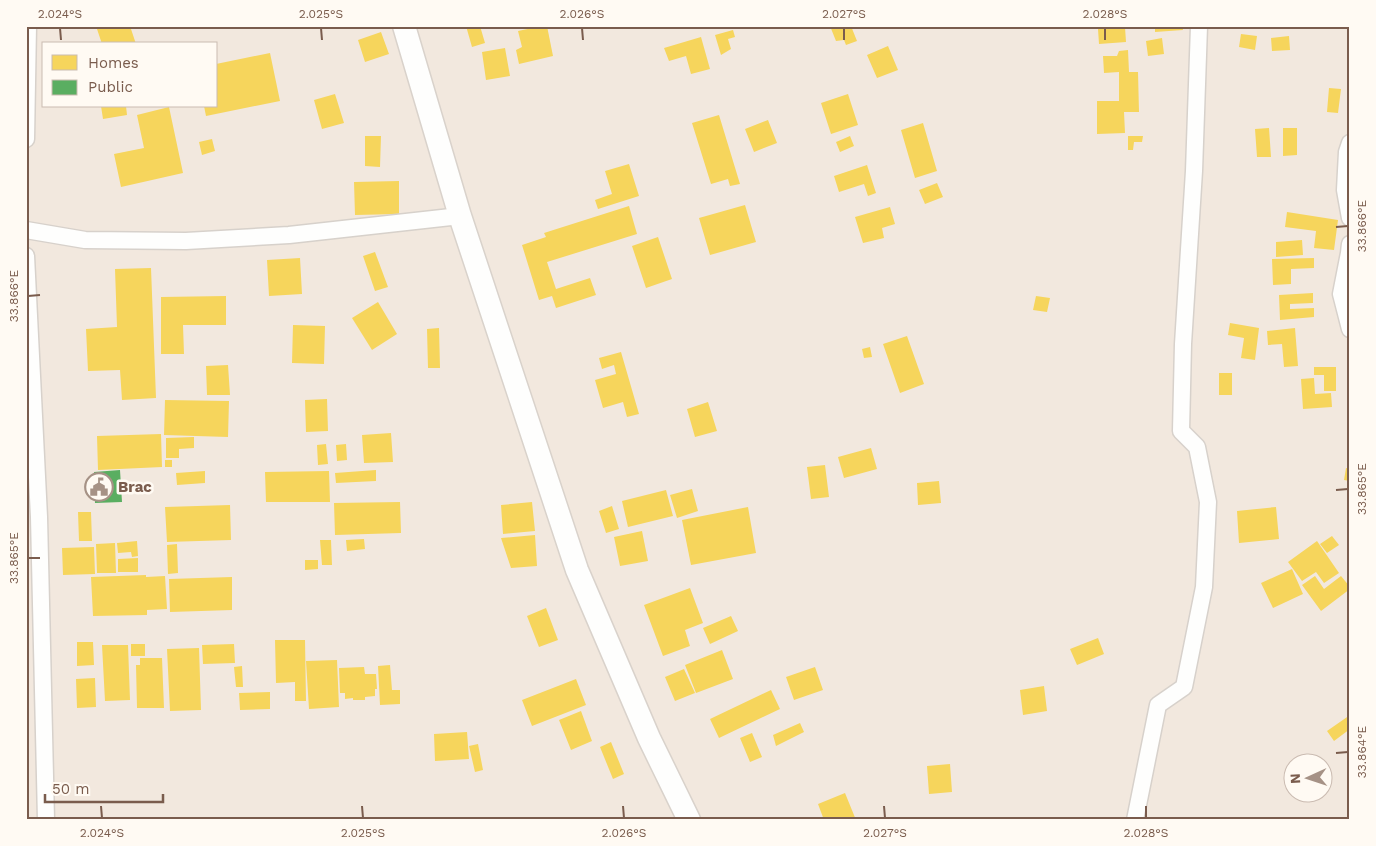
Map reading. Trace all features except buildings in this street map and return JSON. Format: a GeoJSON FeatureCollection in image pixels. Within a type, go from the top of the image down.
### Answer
{"type":"FeatureCollection","features":[{"type":"Feature","properties":{"kind":"main road"},"geometry":{"type":"LineString","coordinates":[[404,26],[460,216],[578,570],[649,738],[689,820]]}},
{"type":"Feature","properties":{"kind":"street"},"geometry":{"type":"LineString","coordinates":[[26,139],[28,26]]}},
{"type":"Feature","properties":{"kind":"street"},"geometry":{"type":"LineString","coordinates":[[1135,820],[1158,705],[1184,687],[1204,587],[1208,502],[1197,447],[1181,431],[1183,344],[1194,171],[1199,26]]}},
{"type":"Feature","properties":{"kind":"street"},"geometry":{"type":"LineString","coordinates":[[1350,143],[1347,152],[1345,190],[1350,218]]}},
{"type":"Feature","properties":{"kind":"street"},"geometry":{"type":"LineString","coordinates":[[26,230],[85,240],[186,240],[289,235],[460,216]]}},
{"type":"Feature","properties":{"kind":"street"},"geometry":{"type":"LineString","coordinates":[[1350,244],[1340,294],[1350,329]]}},
{"type":"Feature","properties":{"kind":"street"},"geometry":{"type":"LineString","coordinates":[[26,256],[32,517],[46,820]]}},
{"type":"Feature","properties":{"kind":"shaded area"},"geometry":{"type":"Polygon","coordinates":[[[26,26],[1350,26],[1350,820],[26,820],[26,26]]]}},
{"type":"Feature","properties":{"kind":"place","name":"Brac"},"geometry":{"type":"Point","coordinates":[99,487]}}]}
